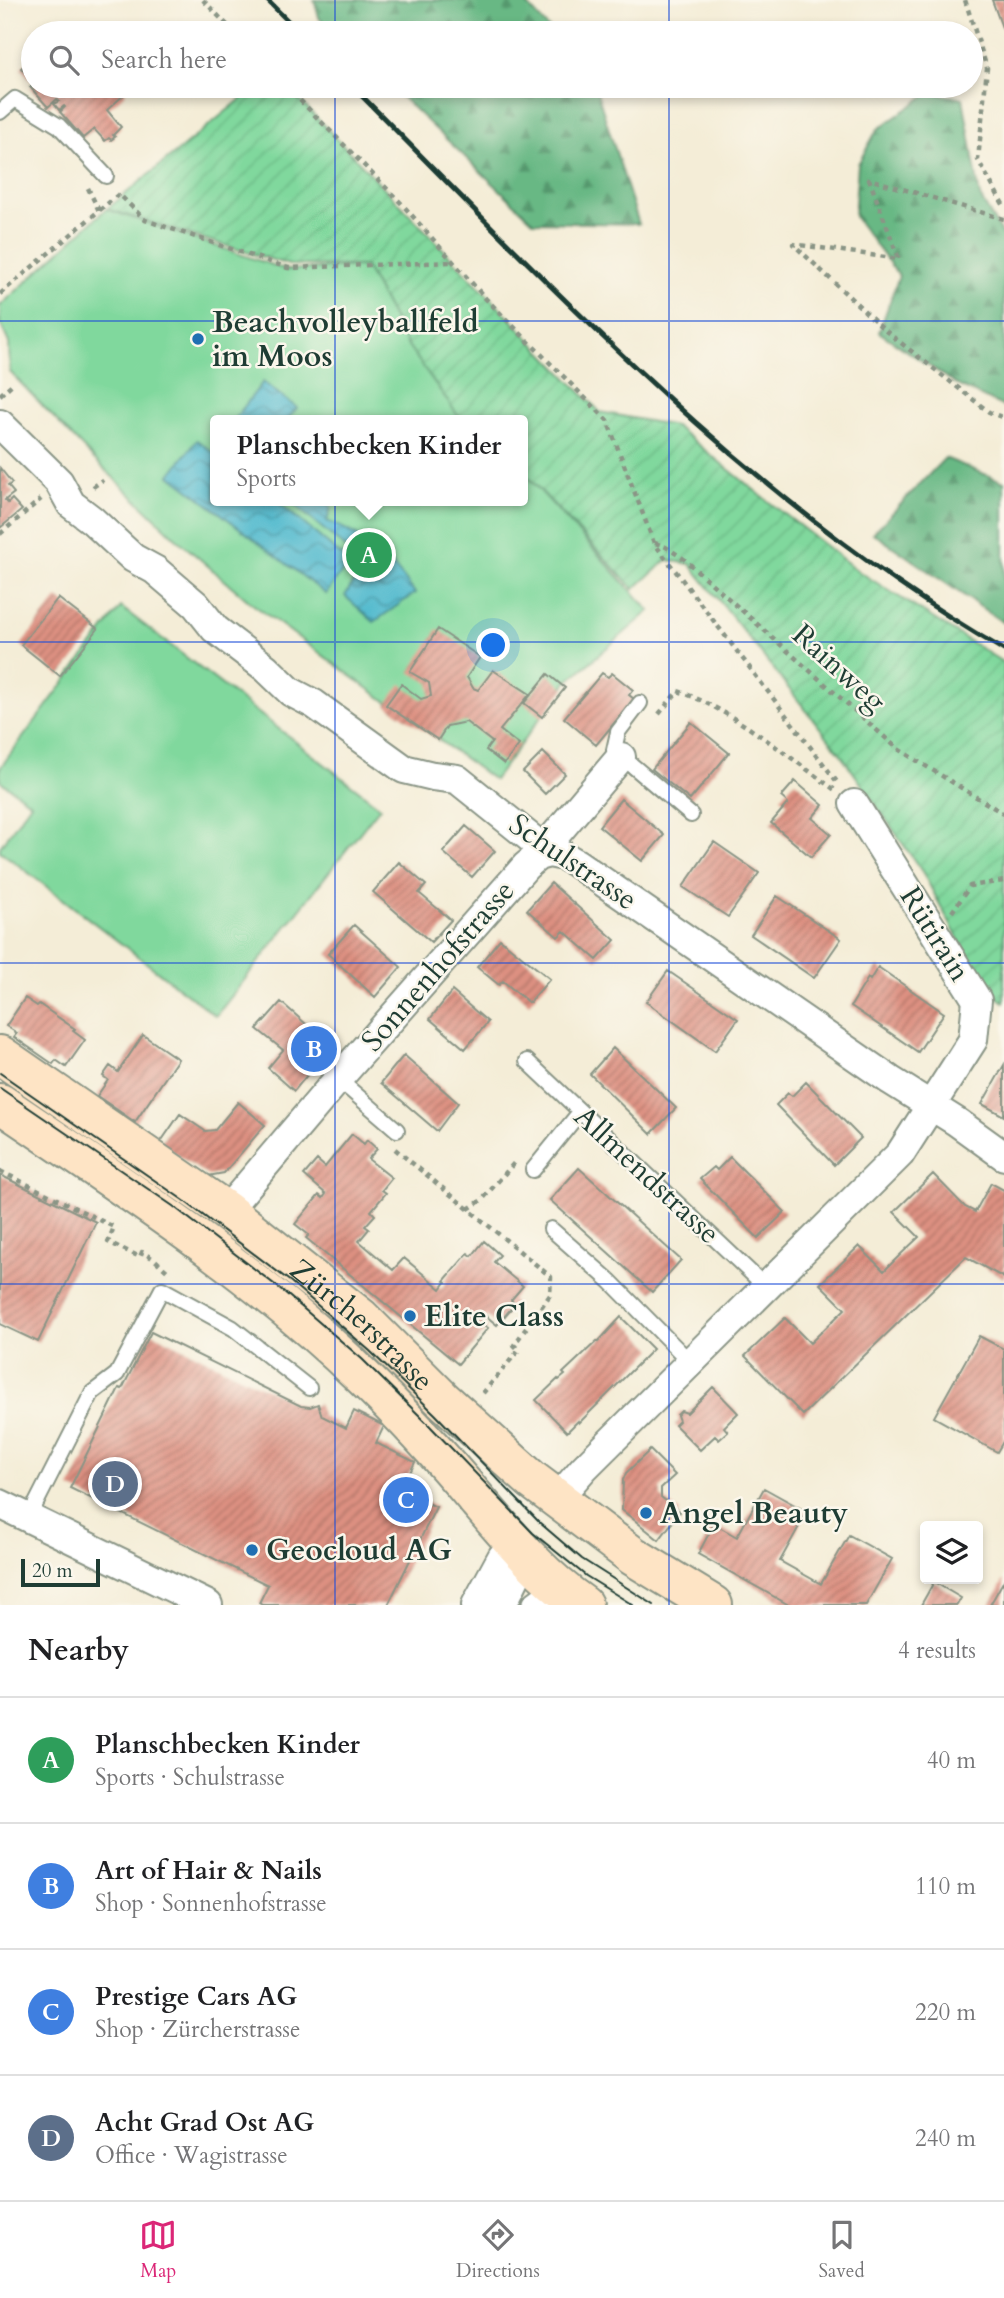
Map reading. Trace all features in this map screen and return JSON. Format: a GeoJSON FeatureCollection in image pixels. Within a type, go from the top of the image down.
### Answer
{"type":"FeatureCollection","features":[{"type":"Feature","properties":{"kind":"main road","name":"Zürcherstrasse"},"geometry":{"type":"LineString","coordinates":[[0,1055],[226,1211],[361,1318],[499,1453],[633,1556],[713,1605]]}},
{"type":"Feature","properties":{"kind":"main road","name":"Zürcherstrasse"},"geometry":{"type":"LineString","coordinates":[[0,1103],[234,1267],[361,1374],[416,1430],[521,1549],[560,1599]]}},
{"type":"Feature","properties":{"kind":"main road"},"geometry":{"type":"LineString","coordinates":[[521,1549],[556,1499]]}},
{"type":"Feature","properties":{"kind":"street","name":"Schulstrasse"},"geometry":{"type":"LineString","coordinates":[[0,424],[59,482],[71,504],[133,558],[165,579],[196,605],[215,629],[266,668],[291,692],[314,704],[404,769],[457,779],[549,853],[564,856],[576,863],[1004,1156]]}},
{"type":"Feature","properties":{"kind":"street","name":"Sonnenhofstrasse"},"geometry":{"type":"LineString","coordinates":[[226,1211],[526,866],[538,856],[549,853],[552,839],[621,757]]}},
{"type":"Feature","properties":{"kind":"street","name":"Rütirain"},"geometry":{"type":"LineString","coordinates":[[854,804],[977,1000],[973,1040],[932,1105]]}},
{"type":"Feature","properties":{"kind":"street"},"geometry":{"type":"LineString","coordinates":[[556,1499],[900,1154],[932,1105]]}},
{"type":"Feature","properties":{"kind":"street"},"geometry":{"type":"LineString","coordinates":[[0,1504],[208,1605]]}},
{"type":"Feature","properties":{"kind":"street"},"geometry":{"type":"LineString","coordinates":[[476,1605],[502,1557],[521,1549],[520,1568],[502,1605]]}},
{"type":"Feature","properties":{"kind":"lane"},"geometry":{"type":"LineString","coordinates":[[3,105],[15,99],[59,126],[106,176]]}},
{"type":"Feature","properties":{"kind":"lane"},"geometry":{"type":"LineString","coordinates":[[640,704],[618,732],[614,750],[691,815]]}},
{"type":"Feature","properties":{"kind":"lane","name":"Allmendstrasse"},"geometry":{"type":"LineString","coordinates":[[527,1061],[767,1288]]}},
{"type":"Feature","properties":{"kind":"lane"},"geometry":{"type":"LineString","coordinates":[[338,1079],[397,1130]]}},
{"type":"Feature","properties":{"kind":"lane"},"geometry":{"type":"LineString","coordinates":[[533,1170],[580,1112]]}},
{"type":"Feature","properties":{"kind":"lane"},"geometry":{"type":"LineString","coordinates":[[551,1229],[610,1281],[690,1362]]}},
{"type":"Feature","properties":{"kind":"lane"},"geometry":{"type":"LineString","coordinates":[[29,1517],[92,1392],[117,1374],[162,1289],[233,1328],[309,1388]]}},
{"type":"Feature","properties":{"kind":"path"},"geometry":{"type":"LineString","coordinates":[[203,0],[223,21]]}},
{"type":"Feature","properties":{"kind":"path"},"geometry":{"type":"LineString","coordinates":[[965,0],[972,21]]}},
{"type":"Feature","properties":{"kind":"path"},"geometry":{"type":"LineString","coordinates":[[983,56],[987,68],[978,160],[1004,206]]}},
{"type":"Feature","properties":{"kind":"path"},"geometry":{"type":"LineString","coordinates":[[298,98],[401,204],[486,299],[607,419],[654,543],[854,804]]}},
{"type":"Feature","properties":{"kind":"path"},"geometry":{"type":"LineString","coordinates":[[1004,219],[869,179],[899,260],[793,244],[887,332],[989,412],[1004,418]]}},
{"type":"Feature","properties":{"kind":"path"},"geometry":{"type":"LineString","coordinates":[[0,294],[119,194],[145,220],[288,268],[453,262]]}},
{"type":"Feature","properties":{"kind":"path"},"geometry":{"type":"LineString","coordinates":[[0,395],[12,384]]}},
{"type":"Feature","properties":{"kind":"path"},"geometry":{"type":"LineString","coordinates":[[0,534],[59,482]]}},
{"type":"Feature","properties":{"kind":"path","name":"Rainweg"},"geometry":{"type":"LineString","coordinates":[[654,543],[666,547],[684,559],[898,748],[1004,814]]}},
{"type":"Feature","properties":{"kind":"path"},"geometry":{"type":"LineString","coordinates":[[678,691],[694,697],[736,722],[854,804]]}},
{"type":"Feature","properties":{"kind":"path"},"geometry":{"type":"LineString","coordinates":[[948,921],[970,886],[1004,881]]}},
{"type":"Feature","properties":{"kind":"path"},"geometry":{"type":"LineString","coordinates":[[394,1148],[551,1277],[550,1295],[514,1345],[519,1350],[477,1399]]}},
{"type":"Feature","properties":{"kind":"path"},"geometry":{"type":"LineString","coordinates":[[468,1209],[482,1200],[516,1160]]}},
{"type":"Feature","properties":{"kind":"path"},"geometry":{"type":"LineString","coordinates":[[0,1171],[114,1227],[108,1242],[140,1257],[142,1252],[155,1259]]}},
{"type":"Feature","properties":{"kind":"green space"},"geometry":{"type":"Polygon","coordinates":[[[314,0],[523,0],[542,21],[322,21],[314,0]]]}},
{"type":"Feature","properties":{"kind":"green space"},"geometry":{"type":"Polygon","coordinates":[[[242,98],[298,98],[600,412],[675,426],[858,571],[1004,663],[1004,1002],[985,989],[923,873],[840,753],[690,564],[667,560],[634,589],[528,477],[528,415],[458,415],[407,344],[365,266],[289,265],[107,209],[242,98]]]}},
{"type":"Feature","properties":{"kind":"green space"},"geometry":{"type":"Polygon","coordinates":[[[403,98],[599,98],[639,224],[534,222],[403,98]]]}},
{"type":"Feature","properties":{"kind":"green space"},"geometry":{"type":"Polygon","coordinates":[[[922,98],[963,98],[980,197],[1004,238],[1004,407],[959,386],[879,332],[899,276],[854,216],[858,164],[877,130],[922,98]]]}},
{"type":"Feature","properties":{"kind":"green space"},"geometry":{"type":"Polygon","coordinates":[[[106,209],[287,270],[365,266],[407,344],[459,415],[210,415],[210,506],[528,506],[528,477],[650,611],[567,682],[494,780],[251,603],[178,540],[90,455],[10,372],[9,343],[0,323],[0,306],[106,209]]]}},
{"type":"Feature","properties":{"kind":"green space"},"geometry":{"type":"Polygon","coordinates":[[[945,458],[1004,482],[1004,623],[873,533],[945,458]]]}},
{"type":"Feature","properties":{"kind":"green space"},"geometry":{"type":"Polygon","coordinates":[[[121,607],[380,807],[216,1016],[0,851],[0,847],[31,803],[0,781],[0,768],[121,607]]]}},
{"type":"Feature","properties":{"kind":"water"},"geometry":{"type":"Polygon","coordinates":[[[263,382],[297,408],[291,415],[238,415],[263,382]]]}},
{"type":"Feature","properties":{"kind":"water"},"geometry":{"type":"Polygon","coordinates":[[[197,440],[210,450],[210,506],[170,475],[197,440]]]}},
{"type":"Feature","properties":{"kind":"water"},"geometry":{"type":"Polygon","coordinates":[[[211,506],[283,506],[349,562],[326,594],[211,506]]]}},
{"type":"Feature","properties":{"kind":"water"},"geometry":{"type":"Polygon","coordinates":[[[296,506],[331,507],[327,521],[377,549],[415,593],[374,622],[345,596],[356,578],[365,572],[360,560],[296,506]]]}},
{"type":"Feature","properties":{"kind":"building"},"geometry":{"type":"Polygon","coordinates":[[[992,0],[1004,0],[1004,33],[992,0]]]}},
{"type":"Feature","properties":{"kind":"building"},"geometry":{"type":"Polygon","coordinates":[[[40,98],[120,98],[107,110],[121,127],[111,140],[109,138],[105,141],[94,129],[83,138],[60,112],[65,107],[59,110],[54,104],[59,101],[57,99],[48,107],[40,98]]]}},
{"type":"Feature","properties":{"kind":"building"},"geometry":{"type":"Polygon","coordinates":[[[0,468],[12,483],[8,486],[14,493],[5,500],[8,503],[12,499],[22,510],[0,528],[0,468]]]}},
{"type":"Feature","properties":{"kind":"building"},"geometry":{"type":"Polygon","coordinates":[[[58,598],[98,629],[60,676],[21,645],[58,598]]]}},
{"type":"Feature","properties":{"kind":"building"},"geometry":{"type":"Polygon","coordinates":[[[438,629],[480,657],[467,677],[473,688],[478,690],[493,670],[530,694],[500,730],[519,745],[504,764],[486,750],[492,742],[466,722],[447,726],[438,740],[386,705],[401,684],[421,699],[431,696],[429,683],[410,672],[438,629]]]}},
{"type":"Feature","properties":{"kind":"building"},"geometry":{"type":"Polygon","coordinates":[[[602,673],[608,677],[612,673],[633,690],[629,695],[634,699],[596,745],[564,718],[602,673]]]}},
{"type":"Feature","properties":{"kind":"building"},"geometry":{"type":"Polygon","coordinates":[[[548,674],[565,688],[542,717],[524,703],[548,674]]]}},
{"type":"Feature","properties":{"kind":"building"},"geometry":{"type":"Polygon","coordinates":[[[691,722],[729,753],[690,800],[652,769],[691,722]]]}},
{"type":"Feature","properties":{"kind":"building"},"geometry":{"type":"Polygon","coordinates":[[[543,752],[565,774],[545,794],[523,772],[543,752]]]}},
{"type":"Feature","properties":{"kind":"building"},"geometry":{"type":"Polygon","coordinates":[[[795,781],[823,805],[812,818],[831,834],[811,857],[771,823],[788,803],[781,797],[795,781]]]}},
{"type":"Feature","properties":{"kind":"building"},"geometry":{"type":"Polygon","coordinates":[[[621,799],[664,835],[642,861],[599,826],[621,799]]]}},
{"type":"Feature","properties":{"kind":"building"},"geometry":{"type":"Polygon","coordinates":[[[466,826],[495,851],[472,877],[443,852],[466,826]]]}},
{"type":"Feature","properties":{"kind":"building"},"geometry":{"type":"Polygon","coordinates":[[[714,842],[759,873],[728,917],[683,887],[714,842]]]}},
{"type":"Feature","properties":{"kind":"building"},"geometry":{"type":"Polygon","coordinates":[[[399,862],[426,885],[419,893],[451,920],[431,942],[373,892],[399,862]]]}},
{"type":"Feature","properties":{"kind":"building"},"geometry":{"type":"Polygon","coordinates":[[[551,883],[615,940],[597,960],[564,931],[558,937],[527,910],[551,883]]]}},
{"type":"Feature","properties":{"kind":"building"},"geometry":{"type":"Polygon","coordinates":[[[777,896],[841,939],[814,978],[751,935],[777,896]]]}},
{"type":"Feature","properties":{"kind":"building"},"geometry":{"type":"Polygon","coordinates":[[[354,925],[401,967],[375,997],[328,954],[354,925]]]}},
{"type":"Feature","properties":{"kind":"building"},"geometry":{"type":"Polygon","coordinates":[[[500,939],[550,979],[529,1003],[503,981],[499,985],[477,967],[500,939]]]}},
{"type":"Feature","properties":{"kind":"building"},"geometry":{"type":"Polygon","coordinates":[[[878,967],[944,1013],[918,1052],[851,1006],[878,967]]]}},
{"type":"Feature","properties":{"kind":"building"},"geometry":{"type":"Polygon","coordinates":[[[668,971],[738,1019],[715,1051],[646,1002],[668,971]]]}},
{"type":"Feature","properties":{"kind":"building"},"geometry":{"type":"Polygon","coordinates":[[[452,991],[488,1022],[465,1049],[430,1019],[452,991]]]}},
{"type":"Feature","properties":{"kind":"building"},"geometry":{"type":"Polygon","coordinates":[[[25,998],[37,1006],[39,1004],[75,1029],[73,1031],[85,1040],[66,1067],[56,1060],[53,1064],[14,1037],[17,1033],[6,1026],[25,998]]]}},
{"type":"Feature","properties":{"kind":"building"},"geometry":{"type":"Polygon","coordinates":[[[281,1002],[331,1046],[294,1091],[268,1068],[283,1050],[257,1029],[281,1002]]]}},
{"type":"Feature","properties":{"kind":"building"},"geometry":{"type":"Polygon","coordinates":[[[143,1035],[178,1059],[135,1122],[97,1096],[108,1080],[103,1076],[110,1066],[118,1072],[143,1035]]]}},
{"type":"Feature","properties":{"kind":"building"},"geometry":{"type":"Polygon","coordinates":[[[613,1048],[676,1108],[651,1134],[590,1074],[613,1048]]]}},
{"type":"Feature","properties":{"kind":"building"},"geometry":{"type":"Polygon","coordinates":[[[404,1055],[458,1103],[437,1131],[381,1083],[404,1055]]]}},
{"type":"Feature","properties":{"kind":"building"},"geometry":{"type":"Polygon","coordinates":[[[1004,1065],[1004,1116],[982,1104],[1004,1065]]]}},
{"type":"Feature","properties":{"kind":"building"},"geometry":{"type":"Polygon","coordinates":[[[806,1082],[861,1138],[834,1165],[776,1105],[788,1093],[792,1096],[806,1082]]]}},
{"type":"Feature","properties":{"kind":"building"},"geometry":{"type":"Polygon","coordinates":[[[238,1102],[265,1125],[224,1173],[208,1176],[160,1143],[180,1114],[205,1131],[215,1130],[238,1102]]]}},
{"type":"Feature","properties":{"kind":"building"},"geometry":{"type":"Polygon","coordinates":[[[352,1134],[364,1144],[367,1140],[377,1149],[368,1159],[392,1178],[382,1190],[386,1193],[371,1211],[375,1215],[365,1226],[369,1229],[359,1241],[393,1270],[404,1258],[441,1289],[446,1282],[444,1281],[468,1253],[472,1256],[484,1241],[500,1255],[494,1262],[523,1286],[511,1300],[515,1304],[497,1325],[486,1316],[481,1323],[488,1328],[458,1364],[306,1238],[309,1235],[295,1224],[319,1195],[323,1198],[326,1194],[304,1175],[317,1160],[325,1167],[352,1134]]]}},
{"type":"Feature","properties":{"kind":"building"},"geometry":{"type":"Polygon","coordinates":[[[730,1157],[785,1212],[758,1238],[700,1179],[714,1167],[717,1170],[730,1157]]]}},
{"type":"Feature","properties":{"kind":"building"},"geometry":{"type":"Polygon","coordinates":[[[579,1168],[681,1260],[652,1292],[550,1200],[579,1168]]]}},
{"type":"Feature","properties":{"kind":"building"},"geometry":{"type":"Polygon","coordinates":[[[933,1174],[965,1207],[975,1212],[991,1183],[1004,1190],[1004,1278],[966,1257],[803,1415],[745,1356],[785,1318],[810,1343],[845,1309],[820,1284],[859,1246],[884,1271],[919,1237],[894,1212],[933,1174]]]}},
{"type":"Feature","properties":{"kind":"building"},"geometry":{"type":"Polygon","coordinates":[[[0,1175],[96,1222],[38,1342],[0,1324],[0,1175]]]}},
{"type":"Feature","properties":{"kind":"building"},"geometry":{"type":"Polygon","coordinates":[[[621,1317],[653,1349],[567,1432],[536,1400],[565,1375],[563,1373],[621,1317]]]}},
{"type":"Feature","properties":{"kind":"building"},"geometry":{"type":"Polygon","coordinates":[[[151,1332],[301,1406],[318,1404],[322,1416],[346,1428],[354,1411],[384,1426],[376,1443],[415,1462],[402,1490],[436,1507],[388,1605],[262,1605],[259,1603],[268,1585],[70,1488],[119,1388],[122,1389],[151,1332]]]}},
{"type":"Feature","properties":{"kind":"building"},"geometry":{"type":"Polygon","coordinates":[[[979,1336],[1004,1349],[1004,1440],[997,1452],[934,1417],[979,1336]]]}},
{"type":"Feature","properties":{"kind":"building"},"geometry":{"type":"Polygon","coordinates":[[[713,1387],[738,1413],[724,1427],[728,1432],[719,1440],[715,1436],[700,1450],[675,1425],[679,1421],[677,1415],[681,1411],[687,1413],[713,1387]]]}},
{"type":"Feature","properties":{"kind":"building"},"geometry":{"type":"Polygon","coordinates":[[[650,1450],[675,1475],[661,1488],[661,1497],[680,1512],[659,1540],[622,1510],[623,1480],[626,1473],[650,1450]]]}},
{"type":"Feature","properties":{"kind":"building"},"geometry":{"type":"Polygon","coordinates":[[[764,1488],[807,1512],[780,1561],[821,1584],[849,1535],[892,1559],[866,1605],[789,1605],[698,1554],[714,1524],[737,1537],[764,1488]]]}},
{"type":"Feature","properties":{"kind":"building"},"geometry":{"type":"Polygon","coordinates":[[[1004,1580],[1004,1605],[990,1605],[1004,1580]]]}},
{"type":"Feature","properties":{"kind":"building"},"geometry":{"type":"Polygon","coordinates":[[[933,1584],[961,1598],[957,1605],[921,1605],[933,1584]]]}},
{"type":"Feature","properties":{"kind":"tram line"},"geometry":{"type":"LineString","coordinates":[[0,1073],[183,1200],[291,1282],[370,1351],[540,1523],[582,1559],[654,1605]]}},
{"type":"Feature","properties":{"kind":"tram line"},"geometry":{"type":"LineString","coordinates":[[0,1088],[173,1206],[283,1291],[362,1359],[533,1533],[586,1576],[633,1605]]}},
{"type":"Feature","properties":{"kind":"railway"},"geometry":{"type":"LineString","coordinates":[[267,0],[288,21]]}},
{"type":"Feature","properties":{"kind":"railway"},"geometry":{"type":"LineString","coordinates":[[364,98],[581,316],[740,461],[824,529],[912,592],[1004,650]]}},
{"type":"Feature","properties":{"kind":"place","name":"Beachvolleyballfeld im Moos"},"geometry":{"type":"Point","coordinates":[198,339]}},
{"type":"Feature","properties":{"kind":"place","name":"Planschbecken Kinder"},"geometry":{"type":"Point","coordinates":[369,555]}},
{"type":"Feature","properties":{"kind":"place","name":"Art of Hair & Nails"},"geometry":{"type":"Point","coordinates":[314,1049]}},
{"type":"Feature","properties":{"kind":"place","name":"Elite Class"},"geometry":{"type":"Point","coordinates":[410,1316]}},
{"type":"Feature","properties":{"kind":"place","name":"Acht Grad Ost AG"},"geometry":{"type":"Point","coordinates":[115,1484]}},
{"type":"Feature","properties":{"kind":"place","name":"Prestige Cars AG"},"geometry":{"type":"Point","coordinates":[406,1500]}},
{"type":"Feature","properties":{"kind":"place","name":"Angel Beauty"},"geometry":{"type":"Point","coordinates":[646,1513]}},
{"type":"Feature","properties":{"kind":"place","name":"Geocloud AG"},"geometry":{"type":"Point","coordinates":[252,1550]}}]}
